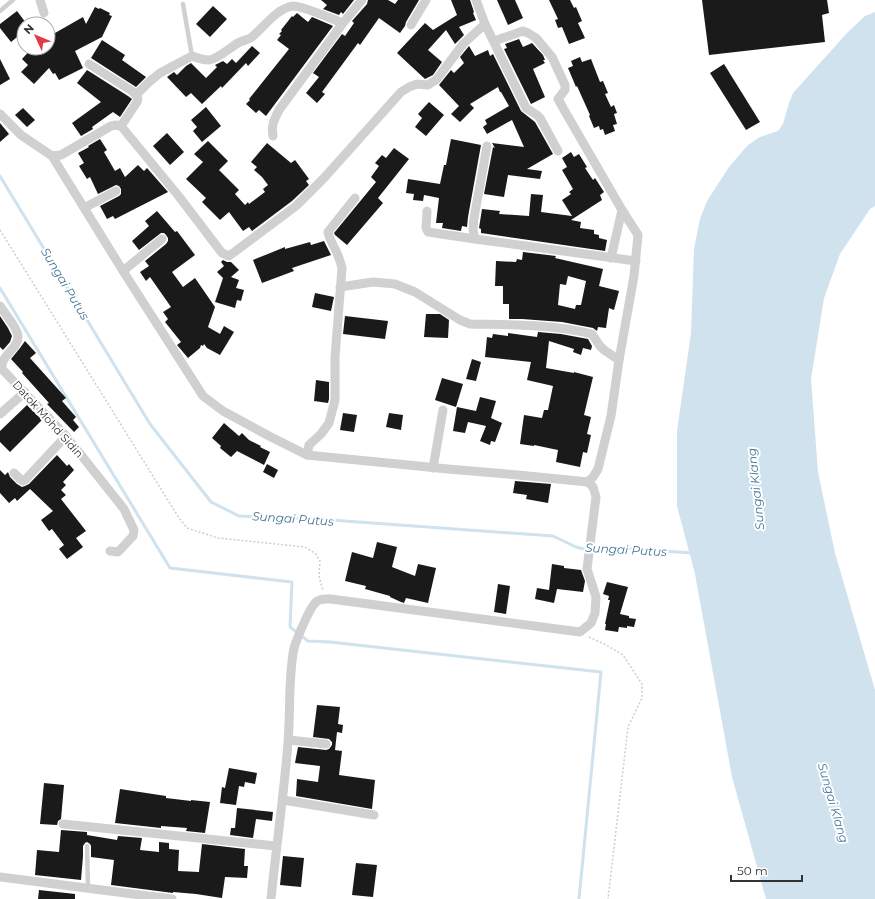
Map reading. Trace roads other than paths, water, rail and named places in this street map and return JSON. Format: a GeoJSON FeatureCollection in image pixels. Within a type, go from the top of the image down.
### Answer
{"type":"FeatureCollection","features":[{"type":"Feature","properties":{"kind":"street"},"geometry":{"type":"LineString","coordinates":[[40,0],[44,13]]}},
{"type":"Feature","properties":{"kind":"street"},"geometry":{"type":"LineString","coordinates":[[273,136],[273,123],[279,110],[343,23],[362,0]]}},
{"type":"Feature","properties":{"kind":"street"},"geometry":{"type":"LineString","coordinates":[[411,25],[426,0]]}},
{"type":"Feature","properties":{"kind":"street"},"geometry":{"type":"LineString","coordinates":[[476,0],[485,24],[526,108],[540,118],[558,151]]}},
{"type":"Feature","properties":{"kind":"street"},"geometry":{"type":"LineString","coordinates":[[136,95],[160,73],[192,56],[198,59],[210,60],[239,42],[250,38],[276,14],[286,8],[295,6],[304,8],[343,23]]}},
{"type":"Feature","properties":{"kind":"street"},"geometry":{"type":"LineString","coordinates":[[52,156],[61,155],[111,126],[116,124],[121,126],[147,156],[222,253],[229,256],[296,206],[324,178],[401,92],[417,84],[428,85],[437,79],[463,44],[485,24]]}},
{"type":"Feature","properties":{"kind":"street"},"geometry":{"type":"LineString","coordinates":[[494,41],[523,31],[536,38],[552,57],[565,85],[565,90],[558,99],[562,108],[638,235],[634,276],[611,416],[598,469],[588,482]]}},
{"type":"Feature","properties":{"kind":"street"},"geometry":{"type":"LineString","coordinates":[[89,64],[136,95],[138,99],[137,102],[121,126]]}},
{"type":"Feature","properties":{"kind":"street"},"geometry":{"type":"LineString","coordinates":[[0,114],[21,135],[52,156],[203,396],[223,411],[307,455],[588,482],[593,487],[596,497],[587,569],[596,597],[595,613],[591,623],[580,632],[324,598],[317,601],[310,609],[295,645],[292,659],[289,740],[270,899]]}},
{"type":"Feature","properties":{"kind":"street"},"geometry":{"type":"LineString","coordinates":[[475,239],[473,230],[474,218],[487,146]]}},
{"type":"Feature","properties":{"kind":"street"},"geometry":{"type":"LineString","coordinates":[[84,208],[116,191]]}},
{"type":"Feature","properties":{"kind":"street"},"geometry":{"type":"LineString","coordinates":[[307,455],[309,445],[321,434],[329,423],[335,400],[335,357],[342,268],[328,232],[355,198]]}},
{"type":"Feature","properties":{"kind":"street"},"geometry":{"type":"LineString","coordinates":[[427,210],[426,228],[428,232],[636,261]]}},
{"type":"Feature","properties":{"kind":"street"},"geometry":{"type":"LineString","coordinates":[[611,258],[622,210]]}},
{"type":"Feature","properties":{"kind":"street"},"geometry":{"type":"LineString","coordinates":[[123,271],[162,239]]}},
{"type":"Feature","properties":{"kind":"street"},"geometry":{"type":"LineString","coordinates":[[340,287],[373,282],[395,284],[415,292],[460,320],[470,324],[553,327],[592,334],[604,350],[620,360]]}},
{"type":"Feature","properties":{"kind":"street","name":"Datok Mohd Sidin"},"geometry":{"type":"LineString","coordinates":[[0,306],[16,330],[18,336],[17,340],[2,360],[2,369],[66,436],[124,508],[134,530],[134,536],[118,552],[110,551]]}},
{"type":"Feature","properties":{"kind":"street"},"geometry":{"type":"LineString","coordinates":[[0,414],[25,392]]}},
{"type":"Feature","properties":{"kind":"street"},"geometry":{"type":"LineString","coordinates":[[433,468],[443,410]]}},
{"type":"Feature","properties":{"kind":"street"},"geometry":{"type":"LineString","coordinates":[[14,473],[23,481],[25,480],[66,436]]}},
{"type":"Feature","properties":{"kind":"street"},"geometry":{"type":"LineString","coordinates":[[289,740],[326,744]]}},
{"type":"Feature","properties":{"kind":"street"},"geometry":{"type":"LineString","coordinates":[[283,800],[374,815]]}},
{"type":"Feature","properties":{"kind":"street"},"geometry":{"type":"LineString","coordinates":[[63,824],[276,846]]}},
{"type":"Feature","properties":{"kind":"street"},"geometry":{"type":"LineString","coordinates":[[0,877],[172,899]]}},
{"type":"Feature","properties":{"kind":"lane"},"geometry":{"type":"LineString","coordinates":[[0,11],[14,0]]}},
{"type":"Feature","properties":{"kind":"lane"},"geometry":{"type":"LineString","coordinates":[[183,4],[192,56]]}},
{"type":"Feature","properties":{"kind":"lane"},"geometry":{"type":"LineString","coordinates":[[88,846],[88,889]]}},
{"type":"Feature","properties":{"kind":"water","name":"Sungai Klang"},"geometry":{"type":"Polygon","coordinates":[[[875,12],[875,206],[870,209],[840,254],[824,298],[811,379],[818,472],[835,553],[875,690],[875,899],[766,899],[732,777],[695,574],[677,506],[677,431],[691,333],[694,249],[700,219],[707,201],[729,167],[748,145],[760,137],[778,131],[783,124],[793,93],[847,33],[865,16],[875,12]]]}},
{"type":"Feature","properties":{"kind":"waterway","name":"Sungai Putus"},"geometry":{"type":"LineString","coordinates":[[0,176],[150,424],[211,502],[239,516],[317,519],[553,536],[576,547],[587,550],[621,548],[692,553]]}},
{"type":"Feature","properties":{"kind":"waterway"},"geometry":{"type":"LineString","coordinates":[[0,288],[170,568],[292,582],[290,627],[308,641],[330,642],[601,672],[579,899]]}}]}
